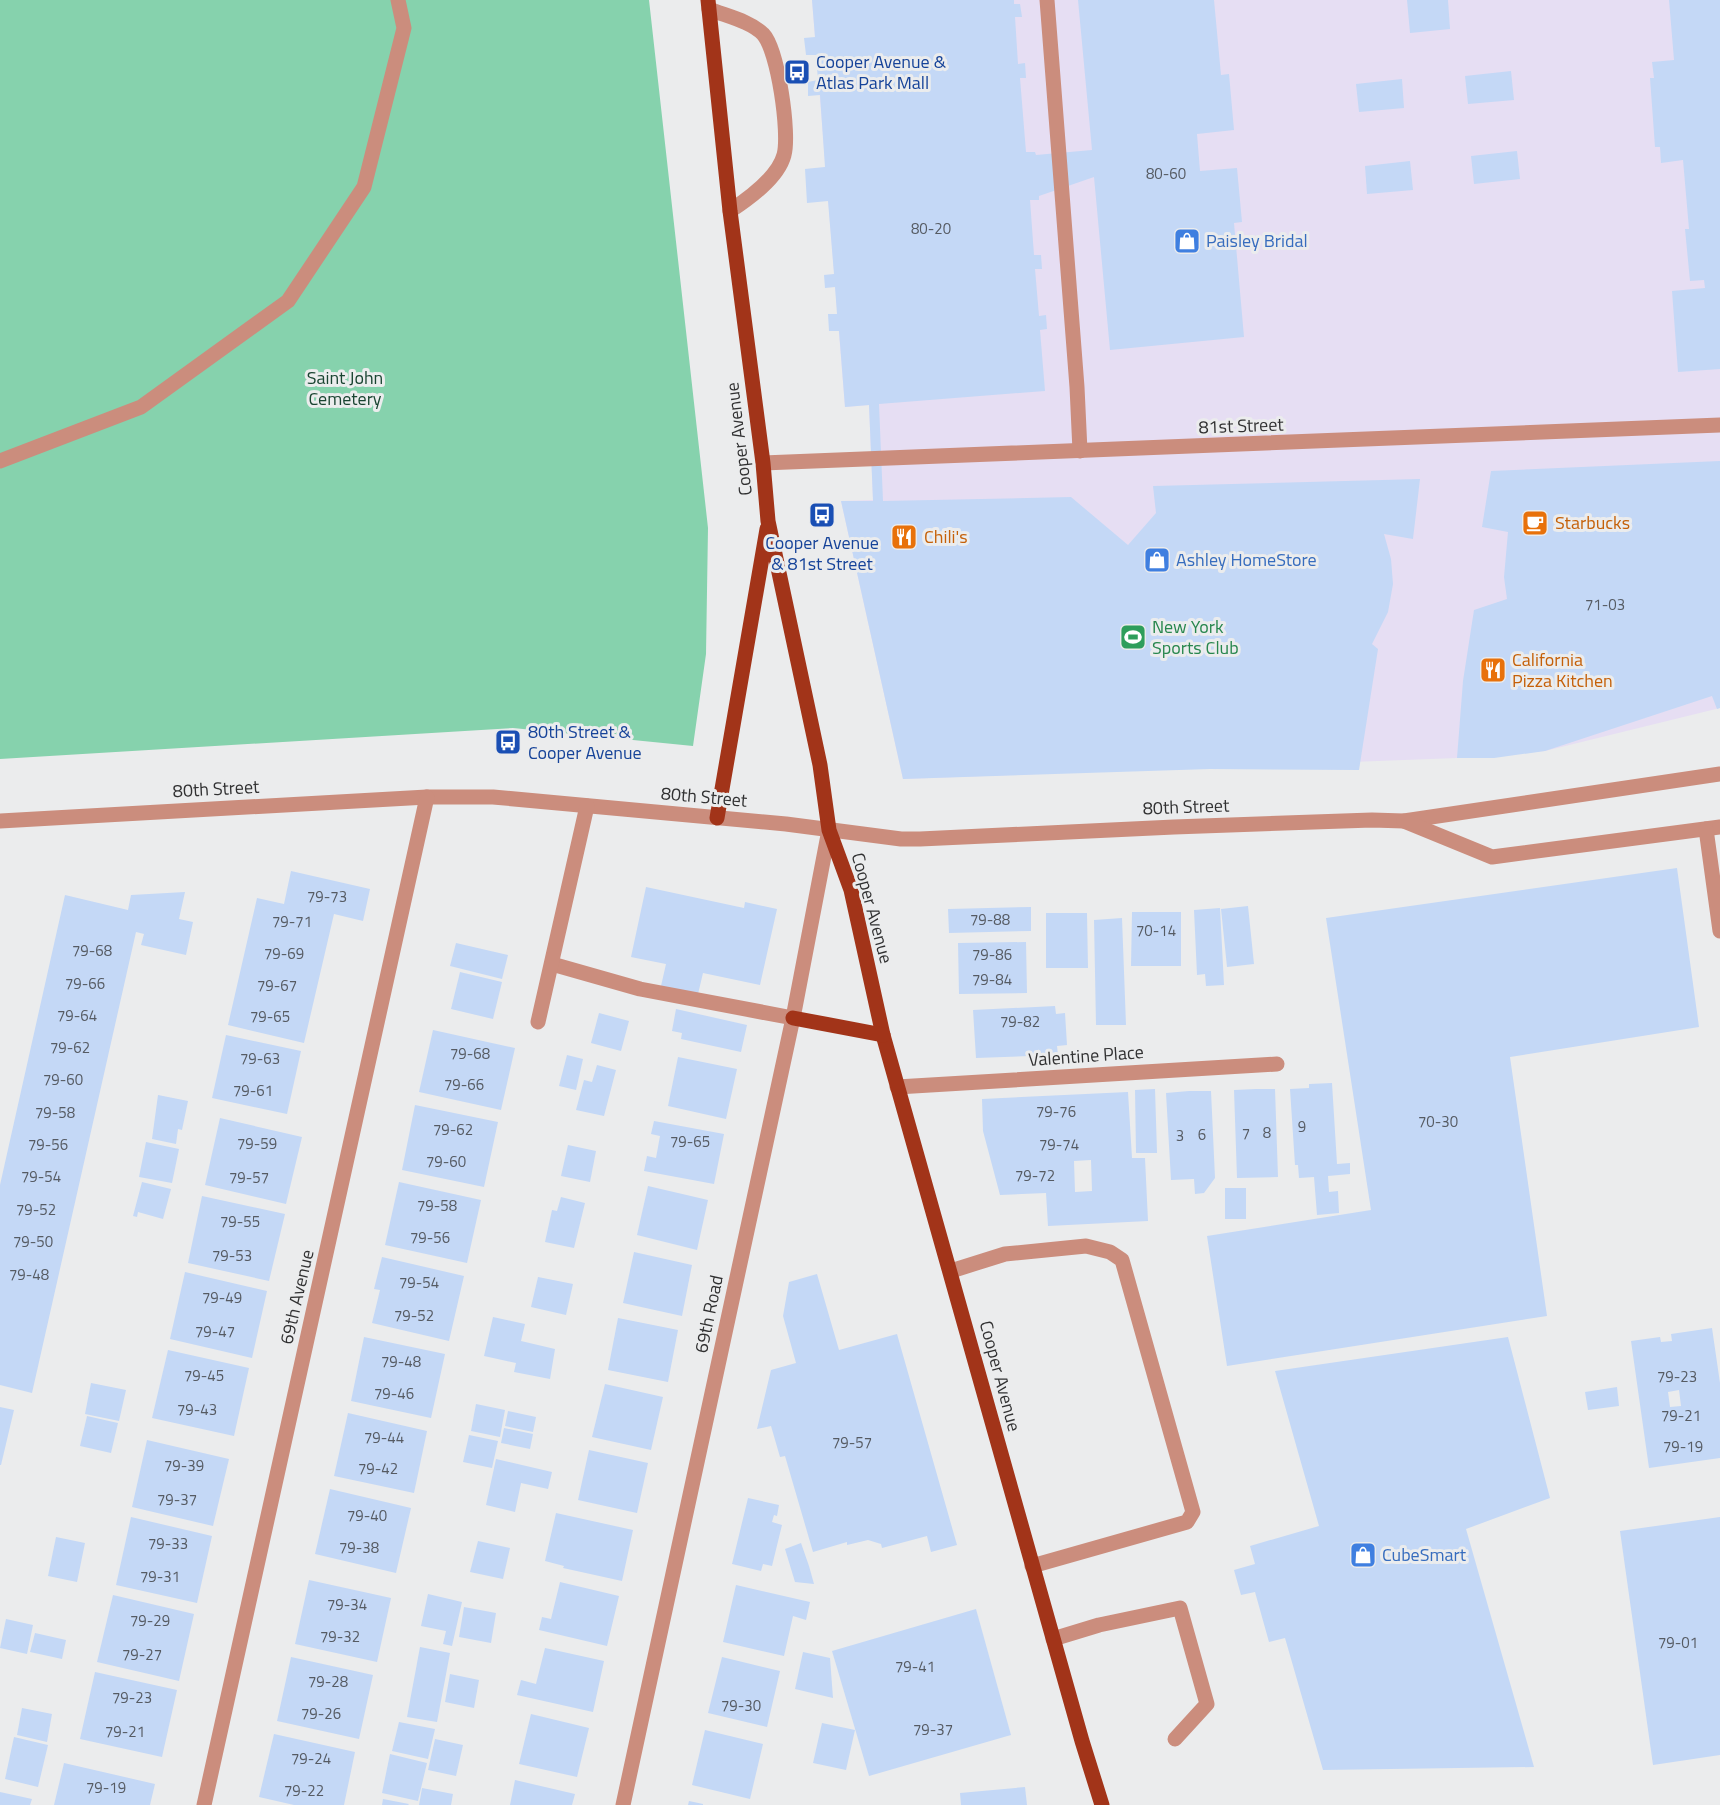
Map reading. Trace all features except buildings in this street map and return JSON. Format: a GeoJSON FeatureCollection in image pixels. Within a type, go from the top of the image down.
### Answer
{"type":"FeatureCollection","features":[{"type":"Feature","properties":{"kind":"main road","name":"Cooper Avenue"},"geometry":{"type":"LineString","coordinates":[[708,5],[730,211],[763,463],[768,521],[815,744],[829,830],[851,890],[883,1035],[897,1087],[1102,1805]]}},
{"type":"Feature","properties":{"kind":"main road"},"geometry":{"type":"LineString","coordinates":[[717,818],[768,521]]}},
{"type":"Feature","properties":{"kind":"main road"},"geometry":{"type":"LineString","coordinates":[[793,1018],[883,1035]]}},
{"type":"Feature","properties":{"kind":"street"},"geometry":{"type":"LineString","coordinates":[[0,461],[141,407],[288,301],[364,187],[404,28],[398,0]]}},
{"type":"Feature","properties":{"kind":"street"},"geometry":{"type":"LineString","coordinates":[[1047,0],[1080,451]]}},
{"type":"Feature","properties":{"kind":"street"},"geometry":{"type":"LineString","coordinates":[[708,5],[751,25],[765,35],[780,74],[785,115],[784,156],[770,179],[730,211]]}},
{"type":"Feature","properties":{"kind":"street","name":"81st Street"},"geometry":{"type":"LineString","coordinates":[[763,463],[1720,425]]}},
{"type":"Feature","properties":{"kind":"street","name":"80th Street"},"geometry":{"type":"LineString","coordinates":[[0,821],[427,797],[493,797],[717,818],[901,839],[920,839],[1174,826],[1404,821],[1720,774]]}},
{"type":"Feature","properties":{"kind":"street","name":"69th Avenue"},"geometry":{"type":"LineString","coordinates":[[204,1805],[427,797]]}},
{"type":"Feature","properties":{"kind":"street"},"geometry":{"type":"LineString","coordinates":[[538,1022],[587,806]]}},
{"type":"Feature","properties":{"kind":"street","name":"80th Street"},"geometry":{"type":"LineString","coordinates":[[1404,821],[1492,857],[1713,828]]}},
{"type":"Feature","properties":{"kind":"street"},"geometry":{"type":"LineString","coordinates":[[1713,828],[1720,931]]}},
{"type":"Feature","properties":{"kind":"street","name":"69th Road"},"geometry":{"type":"LineString","coordinates":[[623,1805],[793,1018],[829,830]]}},
{"type":"Feature","properties":{"kind":"street"},"geometry":{"type":"LineString","coordinates":[[552,964],[640,989],[793,1018]]}},
{"type":"Feature","properties":{"kind":"street","name":"Valentine Place"},"geometry":{"type":"LineString","coordinates":[[897,1087],[1277,1064]]}},
{"type":"Feature","properties":{"kind":"street"},"geometry":{"type":"LineString","coordinates":[[951,1271],[1005,1254],[1086,1246],[1110,1252],[1122,1260],[1190,1500],[1193,1512],[1187,1522],[1032,1566]]}},
{"type":"Feature","properties":{"kind":"street"},"geometry":{"type":"LineString","coordinates":[[1053,1639],[1099,1625],[1180,1608],[1207,1704],[1175,1739]]}},
{"type":"Feature","properties":{"kind":"shaded area"},"geometry":{"type":"Polygon","coordinates":[[[812,0],[1720,0],[1720,708],[1545,751],[1457,758],[903,779],[841,501],[873,500],[869,405],[845,407],[812,0]]]}},
{"type":"Feature","properties":{"kind":"green space","name":"Saint John Cemetery"},"geometry":{"type":"Polygon","coordinates":[[[0,0],[649,0],[708,528],[706,654],[693,746],[513,728],[0,759],[0,0]]]}},
{"type":"Feature","properties":{"kind":"place","name":"Cooper Avenue & Atlas Park Mall"},"geometry":{"type":"Point","coordinates":[797,72]}},
{"type":"Feature","properties":{"kind":"place","name":"Paisley Bridal"},"geometry":{"type":"Point","coordinates":[1187,241]}},
{"type":"Feature","properties":{"kind":"place","name":"Cooper Avenue & 81st Street"},"geometry":{"type":"Point","coordinates":[822,515]}},
{"type":"Feature","properties":{"kind":"place","name":"Starbucks"},"geometry":{"type":"Point","coordinates":[1535,523]}},
{"type":"Feature","properties":{"kind":"place","name":"Chili's"},"geometry":{"type":"Point","coordinates":[904,537]}},
{"type":"Feature","properties":{"kind":"place","name":"Ashley HomeStore"},"geometry":{"type":"Point","coordinates":[1157,560]}},
{"type":"Feature","properties":{"kind":"place","name":"New York Sports Club"},"geometry":{"type":"Point","coordinates":[1133,637]}},
{"type":"Feature","properties":{"kind":"place","name":"California Pizza Kitchen"},"geometry":{"type":"Point","coordinates":[1493,670]}},
{"type":"Feature","properties":{"kind":"place","name":"80th Street & Cooper Avenue"},"geometry":{"type":"Point","coordinates":[508,742]}},
{"type":"Feature","properties":{"kind":"place","name":"CubeSmart"},"geometry":{"type":"Point","coordinates":[1363,1555]}}]}
